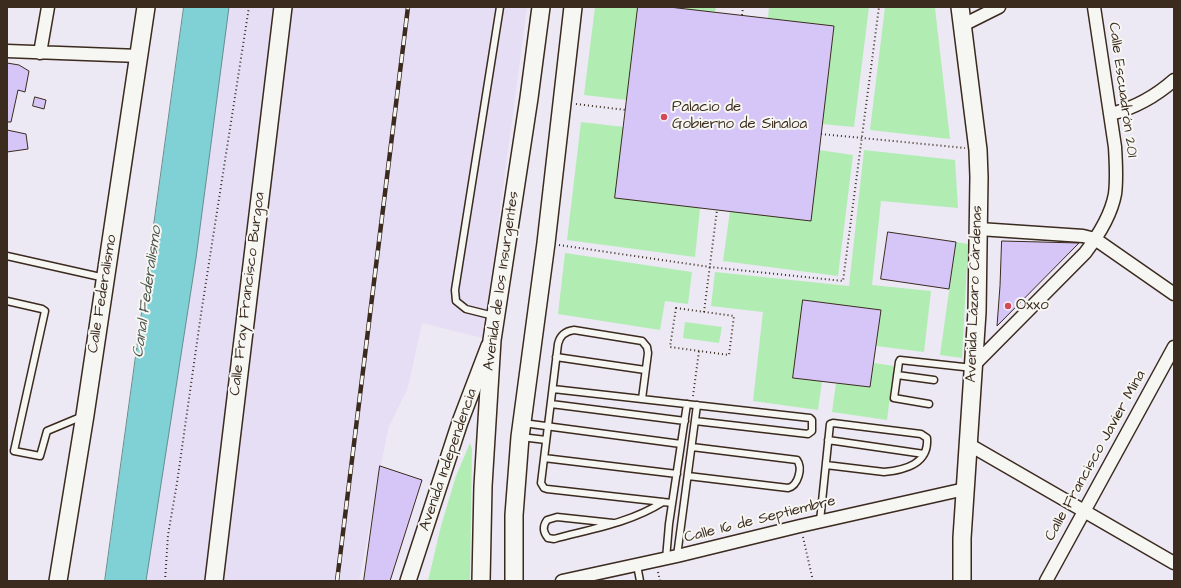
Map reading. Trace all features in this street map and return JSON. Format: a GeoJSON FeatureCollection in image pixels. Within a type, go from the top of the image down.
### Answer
{"type":"FeatureCollection","features":[{"type":"Feature","properties":{"kind":"main road","name":"Calle Federalismo"},"geometry":{"type":"LineString","coordinates":[[58,577],[146,7]]}},
{"type":"Feature","properties":{"kind":"main road","name":"Calle Fray Francisco Burgoa"},"geometry":{"type":"LineString","coordinates":[[214,581],[283,7]]}},
{"type":"Feature","properties":{"kind":"main road","name":"Avenida de los Insurgentes"},"geometry":{"type":"LineString","coordinates":[[481,581],[483,479],[492,340],[529,98],[541,7]]}},
{"type":"Feature","properties":{"kind":"main road"},"geometry":{"type":"LineString","coordinates":[[514,581],[514,515],[521,430],[546,243],[573,7]]}},
{"type":"Feature","properties":{"kind":"main road","name":"Avenida Lázaro Cárdenas"},"geometry":{"type":"LineString","coordinates":[[960,7],[980,177],[977,312],[964,489],[962,581]]}},
{"type":"Feature","properties":{"kind":"street"},"geometry":{"type":"LineString","coordinates":[[40,53],[48,7]]}},
{"type":"Feature","properties":{"kind":"street"},"geometry":{"type":"LineString","coordinates":[[963,25],[999,7]]}},
{"type":"Feature","properties":{"kind":"street","name":"Calle Escuadrón 201"},"geometry":{"type":"LineString","coordinates":[[973,366],[1085,253],[1107,218],[1115,195],[1116,155],[1094,7]]}},
{"type":"Feature","properties":{"kind":"street"},"geometry":{"type":"LineString","coordinates":[[7,50],[40,53],[139,56]]}},
{"type":"Feature","properties":{"kind":"street"},"geometry":{"type":"LineString","coordinates":[[1111,114],[1128,110],[1154,95],[1174,80]]}},
{"type":"Feature","properties":{"kind":"street"},"geometry":{"type":"LineString","coordinates":[[979,229],[1083,236],[1095,239],[1174,294]]}},
{"type":"Feature","properties":{"kind":"street","name":"Avenida Independencia"},"geometry":{"type":"LineString","coordinates":[[408,581],[460,422],[492,340]]}},
{"type":"Feature","properties":{"kind":"street","name":"Calle Francisco Javier Mina"},"geometry":{"type":"LineString","coordinates":[[1046,581],[1174,346]]}},
{"type":"Feature","properties":{"kind":"street"},"geometry":{"type":"LineString","coordinates":[[968,444],[1174,563]]}},
{"type":"Feature","properties":{"kind":"street","name":"Calle 16 de Septiembre"},"geometry":{"type":"LineString","coordinates":[[562,581],[672,558],[820,521],[964,489]]}},
{"type":"Feature","properties":{"kind":"lane"},"geometry":{"type":"LineString","coordinates":[[495,316],[466,309],[456,301],[455,290],[500,7]]}},
{"type":"Feature","properties":{"kind":"lane"},"geometry":{"type":"LineString","coordinates":[[7,256],[105,278]]}},
{"type":"Feature","properties":{"kind":"lane"},"geometry":{"type":"LineString","coordinates":[[7,301],[45,311],[13,450],[14,452],[40,456],[46,430],[84,415]]}},
{"type":"Feature","properties":{"kind":"lane"},"geometry":{"type":"LineString","coordinates":[[642,399],[647,347],[642,341],[574,330],[561,336],[556,357],[541,483],[544,488],[547,489],[672,503]]}},
{"type":"Feature","properties":{"kind":"lane"},"geometry":{"type":"LineString","coordinates":[[556,357],[645,370]]}},
{"type":"Feature","properties":{"kind":"lane"},"geometry":{"type":"LineString","coordinates":[[928,404],[894,398],[899,361],[973,366]]}},
{"type":"Feature","properties":{"kind":"lane"},"geometry":{"type":"LineString","coordinates":[[897,375],[934,380]]}},
{"type":"Feature","properties":{"kind":"lane"},"geometry":{"type":"LineString","coordinates":[[552,388],[811,418],[812,432],[808,434],[695,421]]}},
{"type":"Feature","properties":{"kind":"lane"},"geometry":{"type":"LineString","coordinates":[[551,404],[685,421]]}},
{"type":"Feature","properties":{"kind":"lane"},"geometry":{"type":"LineString","coordinates":[[672,558],[669,524],[687,404]]}},
{"type":"Feature","properties":{"kind":"lane"},"geometry":{"type":"LineString","coordinates":[[672,558],[688,476],[697,405]]}},
{"type":"Feature","properties":{"kind":"lane"},"geometry":{"type":"LineString","coordinates":[[820,521],[829,425],[833,423],[921,434],[927,438],[924,454],[918,462],[914,465],[890,472],[826,466]]}},
{"type":"Feature","properties":{"kind":"lane"},"geometry":{"type":"LineString","coordinates":[[521,430],[548,426],[681,444]]}},
{"type":"Feature","properties":{"kind":"lane"},"geometry":{"type":"LineString","coordinates":[[521,430],[546,440]]}},
{"type":"Feature","properties":{"kind":"lane"},"geometry":{"type":"LineString","coordinates":[[828,440],[924,454]]}},
{"type":"Feature","properties":{"kind":"lane"},"geometry":{"type":"LineString","coordinates":[[688,476],[788,488],[793,487],[796,484],[800,467],[797,460],[692,447]]}},
{"type":"Feature","properties":{"kind":"lane"},"geometry":{"type":"LineString","coordinates":[[544,458],[677,474]]}},
{"type":"Feature","properties":{"kind":"lane"},"geometry":{"type":"LineString","coordinates":[[613,523],[557,517],[547,520],[543,530],[548,538],[554,539],[613,523],[638,515],[649,511],[663,502]]}},
{"type":"Feature","properties":{"kind":"lane"},"geometry":{"type":"LineString","coordinates":[[637,565],[640,581]]}},
{"type":"Feature","properties":{"kind":"path"},"geometry":{"type":"LineString","coordinates":[[165,581],[168,534],[249,7]]}},
{"type":"Feature","properties":{"kind":"path"},"geometry":{"type":"LineString","coordinates":[[742,15],[743,7]]}},
{"type":"Feature","properties":{"kind":"path"},"geometry":{"type":"LineString","coordinates":[[546,243],[710,267],[843,281],[879,7]]}},
{"type":"Feature","properties":{"kind":"path"},"geometry":{"type":"LineString","coordinates":[[602,107],[626,110]]}},
{"type":"Feature","properties":{"kind":"path"},"geometry":{"type":"LineString","coordinates":[[821,134],[978,150]]}},
{"type":"Feature","properties":{"kind":"path"},"geometry":{"type":"LineString","coordinates":[[704,312],[717,210]]}},
{"type":"Feature","properties":{"kind":"path"},"geometry":{"type":"LineString","coordinates":[[676,308],[704,312],[734,316],[729,355],[670,347],[676,308]]}},
{"type":"Feature","properties":{"kind":"path"},"geometry":{"type":"LineString","coordinates":[[800,526],[813,581]]}},
{"type":"Feature","properties":{"kind":"shaded area"},"geometry":{"type":"Polygon","coordinates":[[[229,7],[527,7],[483,338],[422,323],[408,387],[388,429],[359,581],[146,581],[196,258],[229,7]]]}},
{"type":"Feature","properties":{"kind":"green space"},"geometry":{"type":"Polygon","coordinates":[[[595,7],[638,7],[627,100],[584,95],[595,7]]]}},
{"type":"Feature","properties":{"kind":"green space"},"geometry":{"type":"Polygon","coordinates":[[[669,7],[716,7],[715,12],[669,7]]]}},
{"type":"Feature","properties":{"kind":"green space"},"geometry":{"type":"Polygon","coordinates":[[[769,7],[869,7],[854,127],[822,124],[834,26],[768,18],[769,7]]]}},
{"type":"Feature","properties":{"kind":"green space"},"geometry":{"type":"Polygon","coordinates":[[[885,7],[935,8],[950,139],[870,130],[885,7]]]}},
{"type":"Feature","properties":{"kind":"green space"},"geometry":{"type":"Polygon","coordinates":[[[581,122],[624,127],[616,198],[700,208],[695,257],[567,240],[581,122]]]}},
{"type":"Feature","properties":{"kind":"green space"},"geometry":{"type":"Polygon","coordinates":[[[819,150],[853,155],[838,276],[723,261],[730,211],[819,150]]]}},
{"type":"Feature","properties":{"kind":"green space"},"geometry":{"type":"Polygon","coordinates":[[[864,150],[955,160],[958,208],[881,201],[872,285],[931,291],[924,352],[876,346],[880,310],[803,300],[794,378],[822,381],[818,410],[753,401],[763,312],[711,306],[715,272],[849,286],[864,150]]]}},
{"type":"Feature","properties":{"kind":"green space"},"geometry":{"type":"Polygon","coordinates":[[[956,242],[968,244],[962,358],[940,355],[956,242]]]}},
{"type":"Feature","properties":{"kind":"green space"},"geometry":{"type":"Polygon","coordinates":[[[565,253],[692,272],[688,304],[665,301],[660,330],[558,314],[565,253]]]}},
{"type":"Feature","properties":{"kind":"green space"},"geometry":{"type":"Polygon","coordinates":[[[685,322],[722,327],[719,343],[683,338],[685,322]]]}},
{"type":"Feature","properties":{"kind":"green space"},"geometry":{"type":"Polygon","coordinates":[[[874,363],[894,366],[887,420],[832,412],[836,383],[870,387],[874,363]]]}},
{"type":"Feature","properties":{"kind":"green space"},"geometry":{"type":"Polygon","coordinates":[[[470,443],[472,449],[470,581],[428,581],[441,526],[456,476],[470,443]]]}},
{"type":"Feature","properties":{"kind":"water","name":"Canal Federalismo"},"geometry":{"type":"Polygon","coordinates":[[[184,7],[229,7],[196,258],[146,581],[105,581],[184,7]]]}},
{"type":"Feature","properties":{"kind":"building","name":"Palacio de Gobierno de Sinaloa"},"geometry":{"type":"Polygon","coordinates":[[[638,7],[669,7],[834,26],[811,221],[615,198],[638,7]]]}},
{"type":"Feature","properties":{"kind":"building"},"geometry":{"type":"Polygon","coordinates":[[[7,63],[19,65],[29,71],[25,92],[18,90],[11,122],[7,122],[7,63]]]}},
{"type":"Feature","properties":{"kind":"building"},"geometry":{"type":"Polygon","coordinates":[[[35,97],[46,100],[44,109],[33,106],[35,97]]]}},
{"type":"Feature","properties":{"kind":"building"},"geometry":{"type":"Polygon","coordinates":[[[7,130],[26,134],[28,149],[7,152],[7,130]]]}},
{"type":"Feature","properties":{"kind":"building"},"geometry":{"type":"Polygon","coordinates":[[[888,232],[956,242],[949,289],[881,279],[888,232]]]}},
{"type":"Feature","properties":{"kind":"building"},"geometry":{"type":"Polygon","coordinates":[[[1002,241],[1079,243],[997,326],[1000,286],[1002,241]]]}},
{"type":"Feature","properties":{"kind":"building"},"geometry":{"type":"Polygon","coordinates":[[[803,300],[881,310],[870,387],[793,378],[803,300]]]}},
{"type":"Feature","properties":{"kind":"building"},"geometry":{"type":"Polygon","coordinates":[[[380,466],[422,480],[390,581],[364,581],[380,466]]]}},
{"type":"Feature","properties":{"kind":"railway"},"geometry":{"type":"LineString","coordinates":[[337,581],[408,7]]}},
{"type":"Feature","properties":{"kind":"place","name":"Palacio de Gobierno de Sinaloa"},"geometry":{"type":"Point","coordinates":[664,117]}},
{"type":"Feature","properties":{"kind":"place","name":"Oxxo"},"geometry":{"type":"Point","coordinates":[1008,306]}}]}
